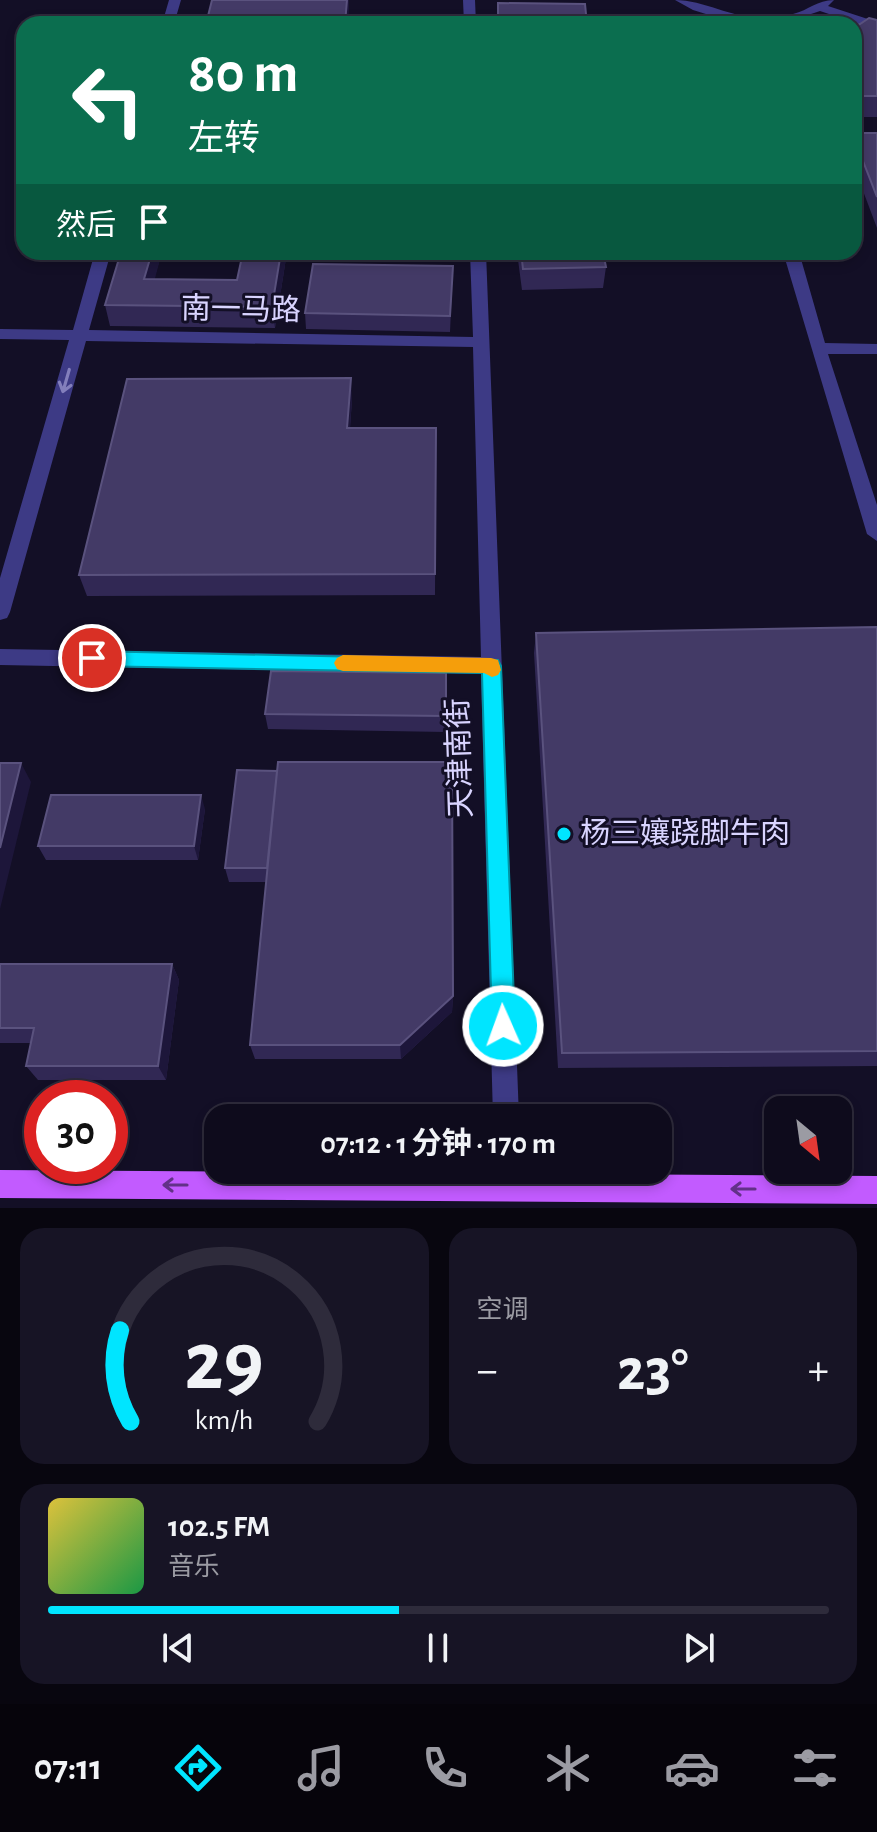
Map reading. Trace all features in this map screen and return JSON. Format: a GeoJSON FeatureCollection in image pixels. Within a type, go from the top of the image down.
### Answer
{"type":"FeatureCollection","features":[{"type":"Feature","properties":{"kind":"main road"},"geometry":{"type":"LineString","coordinates":[[0,1184],[204,1182]]}},
{"type":"Feature","properties":{"kind":"main road"},"geometry":{"type":"LineString","coordinates":[[672,1183],[877,1190]]}},
{"type":"Feature","properties":{"kind":"street"},"geometry":{"type":"LineString","coordinates":[[681,0],[717,16]]}},
{"type":"Feature","properties":{"kind":"street"},"geometry":{"type":"LineString","coordinates":[[790,16],[824,4],[853,16]]}},
{"type":"Feature","properties":{"kind":"street"},"geometry":{"type":"LineString","coordinates":[[0,612],[101,260]]}},
{"type":"Feature","properties":{"kind":"street","name":"天津南街"},"geometry":{"type":"LineString","coordinates":[[478,260],[506,1104]]}},
{"type":"Feature","properties":{"kind":"street"},"geometry":{"type":"LineString","coordinates":[[793,260],[877,534]]}},
{"type":"Feature","properties":{"kind":"street","name":"南一马路"},"geometry":{"type":"LineString","coordinates":[[0,334],[481,342]]}},
{"type":"Feature","properties":{"kind":"street"},"geometry":{"type":"LineString","coordinates":[[818,348],[877,349]]}},
{"type":"Feature","properties":{"kind":"street"},"geometry":{"type":"LineString","coordinates":[[0,657],[491,666]]}},
{"type":"Feature","properties":{"kind":"building"},"geometry":{"type":"Polygon","coordinates":[[[212,0],[347,0],[346,16],[208,16],[212,0]]]}},
{"type":"Feature","properties":{"kind":"building"},"geometry":{"type":"Polygon","coordinates":[[[498,3],[585,4],[586,16],[498,16],[498,3]]]}},
{"type":"Feature","properties":{"kind":"building"},"geometry":{"type":"Polygon","coordinates":[[[869,18],[877,20],[877,96],[862,96],[862,23],[869,18]]]}},
{"type":"Feature","properties":{"kind":"building"},"geometry":{"type":"Polygon","coordinates":[[[862,133],[877,133],[877,197],[862,159],[862,133]]]}},
{"type":"Feature","properties":{"kind":"building"},"geometry":{"type":"Polygon","coordinates":[[[119,260],[150,260],[144,279],[237,280],[241,260],[280,260],[272,307],[105,305],[119,260]]]}},
{"type":"Feature","properties":{"kind":"building"},"geometry":{"type":"Polygon","coordinates":[[[522,260],[605,260],[606,267],[523,269],[522,260]]]}},
{"type":"Feature","properties":{"kind":"building"},"geometry":{"type":"Polygon","coordinates":[[[313,264],[453,266],[450,316],[305,313],[313,264]]]}},
{"type":"Feature","properties":{"kind":"building"},"geometry":{"type":"Polygon","coordinates":[[[351,378],[347,428],[436,428],[435,574],[79,575],[127,379],[351,378]]]}},
{"type":"Feature","properties":{"kind":"building"},"geometry":{"type":"Polygon","coordinates":[[[877,627],[877,1051],[562,1053],[536,633],[877,627]]]}},
{"type":"Feature","properties":{"kind":"building"},"geometry":{"type":"Polygon","coordinates":[[[271,671],[446,673],[446,716],[265,714],[271,671]]]}},
{"type":"Feature","properties":{"kind":"building"},"geometry":{"type":"Polygon","coordinates":[[[278,762],[452,762],[453,996],[400,1045],[250,1045],[278,762]]]}},
{"type":"Feature","properties":{"kind":"building"},"geometry":{"type":"Polygon","coordinates":[[[0,763],[21,763],[0,848],[0,763]]]}},
{"type":"Feature","properties":{"kind":"building"},"geometry":{"type":"Polygon","coordinates":[[[237,770],[277,771],[267,868],[225,868],[237,770]]]}},
{"type":"Feature","properties":{"kind":"building"},"geometry":{"type":"Polygon","coordinates":[[[51,795],[201,795],[194,846],[38,846],[51,795]]]}},
{"type":"Feature","properties":{"kind":"building"},"geometry":{"type":"Polygon","coordinates":[[[0,964],[172,964],[158,1066],[26,1066],[34,1028],[0,1028],[0,964]]]}},
{"type":"Feature","properties":{"kind":"slow traffic"},"geometry":{"type":"LineString","coordinates":[[343,663],[491,666],[492,670]]}},
{"type":"Feature","properties":{"kind":"place","name":"杨三孃跷脚牛肉"},"geometry":{"type":"Point","coordinates":[564,834]}},
{"type":"Feature","properties":{"kind":"route"},"geometry":{"type":"LineString","coordinates":[[92,658],[491,666],[503,1026]]}}]}
